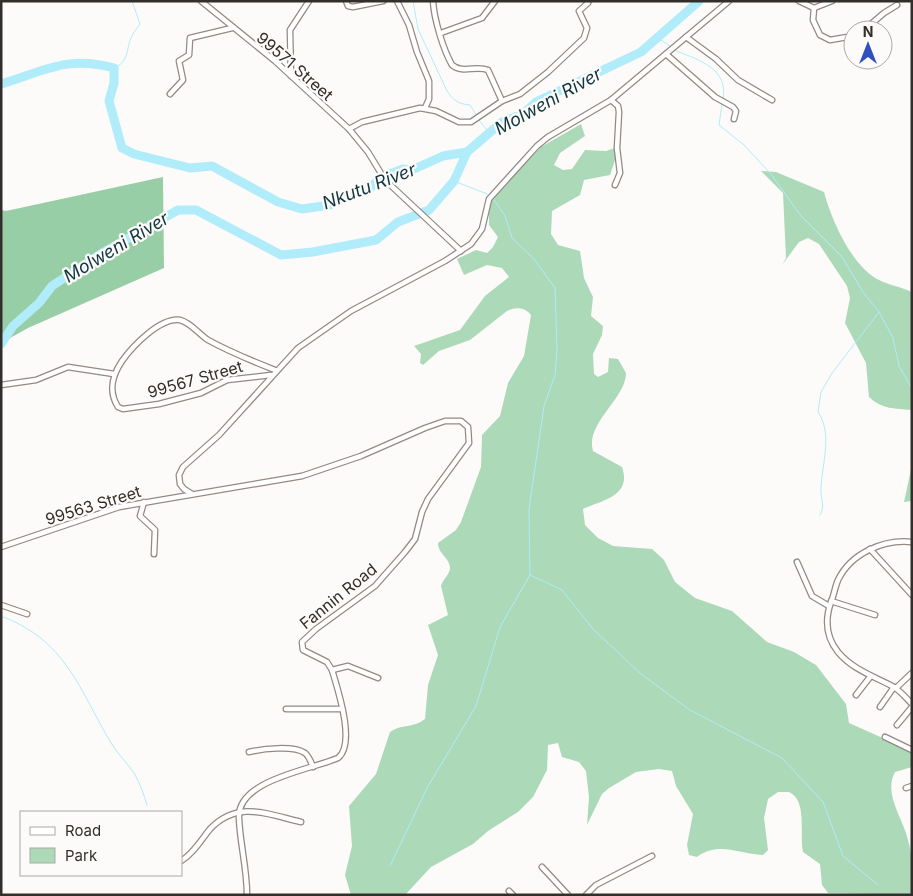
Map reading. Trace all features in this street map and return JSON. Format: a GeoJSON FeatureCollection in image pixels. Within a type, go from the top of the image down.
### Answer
{"type":"FeatureCollection","features":[{"type":"Feature","properties":{"kind":"street","name":"99571 Street"},"geometry":{"type":"LineString","coordinates":[[201,1],[291,76],[348,129],[368,152],[383,178],[461,251]]}},
{"type":"Feature","properties":{"kind":"street"},"geometry":{"type":"LineString","coordinates":[[291,76],[290,30],[309,1]]}},
{"type":"Feature","properties":{"kind":"street"},"geometry":{"type":"LineString","coordinates":[[346,1],[348,6],[352,7],[383,1]]}},
{"type":"Feature","properties":{"kind":"street"},"geometry":{"type":"LineString","coordinates":[[396,1],[409,25],[416,52],[429,82],[429,99],[425,108]]}},
{"type":"Feature","properties":{"kind":"street"},"geometry":{"type":"LineString","coordinates":[[433,1],[434,21],[441,33],[452,65],[460,69],[480,68],[488,70],[502,101]]}},
{"type":"Feature","properties":{"kind":"street"},"geometry":{"type":"LineString","coordinates":[[441,33],[482,18],[495,1]]}},
{"type":"Feature","properties":{"kind":"street"},"geometry":{"type":"LineString","coordinates":[[193,494],[186,492],[180,484],[180,471],[219,435],[273,372],[308,339],[350,311],[461,251],[476,238],[482,229],[486,207],[494,190],[537,146],[548,137],[611,100],[729,1]]}},
{"type":"Feature","properties":{"kind":"street"},"geometry":{"type":"LineString","coordinates":[[799,1],[814,8],[832,1]]}},
{"type":"Feature","properties":{"kind":"street"},"geometry":{"type":"LineString","coordinates":[[348,129],[362,122],[425,108],[459,122],[468,123],[502,101],[520,94],[541,78],[584,38],[587,28],[579,11],[588,3]]}},
{"type":"Feature","properties":{"kind":"street"},"geometry":{"type":"LineString","coordinates":[[876,20],[897,5]]}},
{"type":"Feature","properties":{"kind":"street"},"geometry":{"type":"LineString","coordinates":[[814,8],[813,24],[820,35],[830,40],[843,38]]}},
{"type":"Feature","properties":{"kind":"street"},"geometry":{"type":"LineString","coordinates":[[170,94],[182,83],[183,76],[179,61],[189,54],[190,38],[207,32],[232,28]]}},
{"type":"Feature","properties":{"kind":"street"},"geometry":{"type":"LineString","coordinates":[[686,37],[716,59],[738,80],[772,100]]}},
{"type":"Feature","properties":{"kind":"street"},"geometry":{"type":"LineString","coordinates":[[666,54],[714,97],[732,106],[736,111],[734,119]]}},
{"type":"Feature","properties":{"kind":"street"},"geometry":{"type":"LineString","coordinates":[[611,100],[618,108],[617,148],[620,173],[615,185]]}},
{"type":"Feature","properties":{"kind":"street","name":"99567 Street"},"geometry":{"type":"LineString","coordinates":[[180,320],[208,340],[273,372],[232,379],[201,393],[159,404],[123,410],[118,407],[111,394],[114,374],[135,344],[151,330],[180,320]]}},
{"type":"Feature","properties":{"kind":"street"},"geometry":{"type":"LineString","coordinates":[[1,385],[36,380],[68,367],[114,374]]}},
{"type":"Feature","properties":{"kind":"street","name":"Fannin Road"},"geometry":{"type":"LineString","coordinates":[[193,494],[311,473],[361,456],[445,421],[461,421],[468,427],[469,443],[428,498],[415,539],[406,552],[375,586],[316,629],[302,642],[303,650],[322,659],[332,670]]}},
{"type":"Feature","properties":{"kind":"street","name":"99563 Street"},"geometry":{"type":"LineString","coordinates":[[1,546],[119,507],[193,494]]}},
{"type":"Feature","properties":{"kind":"street"},"geometry":{"type":"LineString","coordinates":[[144,502],[140,516],[155,530],[154,554]]}},
{"type":"Feature","properties":{"kind":"street"},"geometry":{"type":"LineString","coordinates":[[897,725],[912,706],[895,688],[870,677],[836,651],[827,625],[831,603],[840,576],[870,549],[895,542],[911,542],[912,537]]}},
{"type":"Feature","properties":{"kind":"street"},"geometry":{"type":"LineString","coordinates":[[870,549],[912,595]]}},
{"type":"Feature","properties":{"kind":"street"},"geometry":{"type":"LineString","coordinates":[[797,562],[812,596],[875,615]]}},
{"type":"Feature","properties":{"kind":"street"},"geometry":{"type":"LineString","coordinates":[[1,605],[27,614]]}},
{"type":"Feature","properties":{"kind":"street"},"geometry":{"type":"LineString","coordinates":[[247,895],[245,856],[239,812],[243,799],[254,789],[338,758],[345,750],[347,738],[332,670],[348,666],[378,678]]}},
{"type":"Feature","properties":{"kind":"street"},"geometry":{"type":"LineString","coordinates":[[880,707],[895,688],[912,673]]}},
{"type":"Feature","properties":{"kind":"street"},"geometry":{"type":"LineString","coordinates":[[856,694],[870,677]]}},
{"type":"Feature","properties":{"kind":"street"},"geometry":{"type":"LineString","coordinates":[[286,709],[342,709]]}},
{"type":"Feature","properties":{"kind":"street"},"geometry":{"type":"LineString","coordinates":[[885,737],[912,750]]}},
{"type":"Feature","properties":{"kind":"street"},"geometry":{"type":"LineString","coordinates":[[249,752],[269,748],[300,751],[308,756],[313,767]]}},
{"type":"Feature","properties":{"kind":"street"},"geometry":{"type":"LineString","coordinates":[[906,788],[912,786]]}},
{"type":"Feature","properties":{"kind":"street"},"geometry":{"type":"LineString","coordinates":[[182,860],[221,819],[230,813],[258,812],[301,822]]}},
{"type":"Feature","properties":{"kind":"street"},"geometry":{"type":"LineString","coordinates":[[586,895],[596,885],[652,856]]}},
{"type":"Feature","properties":{"kind":"street"},"geometry":{"type":"LineString","coordinates":[[542,867],[568,895]]}},
{"type":"Feature","properties":{"kind":"green space"},"geometry":{"type":"Polygon","coordinates":[[[581,124],[585,136],[560,153],[554,165],[563,170],[572,169],[585,150],[606,151],[615,148],[615,160],[610,175],[584,180],[580,195],[552,211],[551,234],[558,245],[580,251],[584,278],[593,297],[591,316],[603,326],[602,335],[593,354],[594,374],[598,377],[608,372],[609,358],[618,359],[626,373],[620,392],[600,421],[592,441],[593,451],[622,467],[623,485],[614,496],[583,509],[585,525],[598,538],[613,546],[652,549],[664,560],[675,582],[695,598],[732,611],[767,642],[794,652],[816,665],[846,704],[849,723],[912,751],[912,767],[895,772],[891,789],[895,806],[910,846],[912,895],[828,893],[822,885],[820,864],[803,852],[801,810],[795,796],[789,792],[778,792],[768,799],[764,818],[768,850],[763,855],[721,849],[705,852],[697,857],[689,855],[687,845],[693,814],[676,786],[672,771],[659,769],[636,772],[609,788],[602,794],[587,825],[589,797],[586,771],[579,762],[562,757],[558,743],[548,745],[547,770],[533,797],[518,812],[488,831],[473,844],[431,867],[405,895],[351,895],[345,875],[352,846],[349,806],[376,774],[390,732],[416,724],[425,719],[428,685],[438,655],[428,625],[448,615],[441,586],[450,568],[438,543],[456,530],[461,522],[481,467],[482,435],[500,416],[508,383],[524,356],[531,315],[526,310],[520,308],[507,311],[470,340],[439,351],[423,365],[420,363],[421,354],[414,346],[460,330],[485,296],[509,277],[502,268],[487,265],[464,275],[457,259],[476,250],[487,253],[493,247],[498,237],[489,225],[489,207],[493,196],[541,147],[581,124]]]}},
{"type":"Feature","properties":{"kind":"green space"},"geometry":{"type":"Polygon","coordinates":[[[761,171],[776,172],[824,192],[837,228],[860,265],[879,280],[912,292],[912,410],[884,406],[869,397],[866,363],[845,323],[850,298],[847,286],[819,244],[808,238],[799,242],[782,265],[786,258],[783,193],[761,171]]]}},
{"type":"Feature","properties":{"kind":"green space"},"geometry":{"type":"Polygon","coordinates":[[[163,177],[164,268],[28,328],[1,343],[1,210],[6,211],[163,177]]]}},
{"type":"Feature","properties":{"kind":"green space"},"geometry":{"type":"Polygon","coordinates":[[[912,465],[912,501],[904,502],[912,465]]]}},
{"type":"Feature","properties":{"kind":"waterway"},"geometry":{"type":"LineString","coordinates":[[114,68],[125,59],[131,38],[140,24],[132,1]]}},
{"type":"Feature","properties":{"kind":"waterway"},"geometry":{"type":"LineString","coordinates":[[413,1],[418,29],[447,91],[456,101],[470,105],[477,116]]}},
{"type":"Feature","properties":{"kind":"waterway","name":"Molweni River"},"geometry":{"type":"LineString","coordinates":[[1,344],[13,326],[39,303],[52,286],[99,255],[178,210],[196,210],[281,255],[313,252],[376,240],[398,222],[429,210],[454,181],[467,152],[502,122],[523,114],[536,102],[641,52],[699,1]]}},
{"type":"Feature","properties":{"kind":"waterway"},"geometry":{"type":"LineString","coordinates":[[658,38],[670,46]]}},
{"type":"Feature","properties":{"kind":"waterway"},"geometry":{"type":"LineString","coordinates":[[676,51],[703,62],[717,73],[724,89],[723,100]]}},
{"type":"Feature","properties":{"kind":"waterway","name":"Nkutu River"},"geometry":{"type":"LineString","coordinates":[[1,84],[56,66],[69,64],[97,64],[114,68],[114,83],[109,101],[122,148],[134,154],[190,168],[212,166],[278,202],[302,209],[330,205],[356,193],[368,190],[376,182],[390,174],[403,169],[412,170],[443,156],[467,152]]}},
{"type":"Feature","properties":{"kind":"waterway"},"geometry":{"type":"LineString","coordinates":[[722,104],[719,125],[744,145],[771,174],[801,216],[842,257],[863,292],[879,312],[893,338],[899,366],[912,389]]}},
{"type":"Feature","properties":{"kind":"waterway"},"geometry":{"type":"LineString","coordinates":[[479,120],[489,133]]}},
{"type":"Feature","properties":{"kind":"waterway"},"geometry":{"type":"LineString","coordinates":[[454,181],[487,194]]}},
{"type":"Feature","properties":{"kind":"waterway"},"geometry":{"type":"LineString","coordinates":[[390,866],[427,788],[476,706],[500,627],[530,575],[529,509],[544,406],[555,375],[557,350],[555,288],[534,259],[512,238],[505,216],[493,198]]}},
{"type":"Feature","properties":{"kind":"waterway"},"geometry":{"type":"LineString","coordinates":[[820,515],[823,508],[821,488],[826,449],[825,430],[818,412],[821,392],[832,373],[879,312]]}},
{"type":"Feature","properties":{"kind":"waterway"},"geometry":{"type":"LineString","coordinates":[[530,575],[562,590],[593,629],[641,674],[690,710],[782,758],[823,802],[843,856],[878,885]]}},
{"type":"Feature","properties":{"kind":"waterway"},"geometry":{"type":"LineString","coordinates":[[1,616],[23,626],[41,638],[56,652],[79,685],[111,743],[134,773],[147,805]]}}]}
